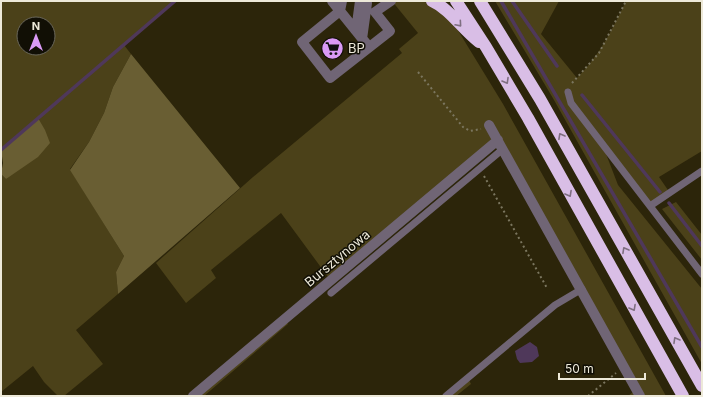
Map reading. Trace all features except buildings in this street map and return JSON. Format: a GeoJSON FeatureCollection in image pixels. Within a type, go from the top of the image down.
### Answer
{"type":"FeatureCollection","features":[{"type":"Feature","properties":{"kind":"highway"},"geometry":{"type":"LineString","coordinates":[[432,1],[446,9],[466,32],[486,47]]}},
{"type":"Feature","properties":{"kind":"highway"},"geometry":{"type":"LineString","coordinates":[[456,1],[486,47],[683,396]]}},
{"type":"Feature","properties":{"kind":"highway"},"geometry":{"type":"LineString","coordinates":[[480,1],[540,99],[702,386]]}},
{"type":"Feature","properties":{"kind":"street"},"geometry":{"type":"LineString","coordinates":[[335,1],[351,25],[369,47]]}},
{"type":"Feature","properties":{"kind":"street"},"geometry":{"type":"LineString","coordinates":[[348,1],[351,25]]}},
{"type":"Feature","properties":{"kind":"street"},"geometry":{"type":"LineString","coordinates":[[351,25],[354,1]]}},
{"type":"Feature","properties":{"kind":"street"},"geometry":{"type":"LineString","coordinates":[[375,12],[391,1]]}},
{"type":"Feature","properties":{"kind":"street"},"geometry":{"type":"LineString","coordinates":[[365,2],[390,31],[330,78],[302,42],[351,25],[365,2]]}},
{"type":"Feature","properties":{"kind":"street"},"geometry":{"type":"LineString","coordinates":[[489,125],[582,289],[640,396]]}},
{"type":"Feature","properties":{"kind":"street","name":"Bursztynowa"},"geometry":{"type":"LineString","coordinates":[[193,396],[500,144]]}},
{"type":"Feature","properties":{"kind":"lane"},"geometry":{"type":"LineString","coordinates":[[568,92],[571,103],[702,274]]}},
{"type":"Feature","properties":{"kind":"lane"},"geometry":{"type":"LineString","coordinates":[[331,293],[480,168],[500,144]]}},
{"type":"Feature","properties":{"kind":"lane"},"geometry":{"type":"LineString","coordinates":[[650,206],[702,171]]}},
{"type":"Feature","properties":{"kind":"lane"},"geometry":{"type":"LineString","coordinates":[[446,396],[555,305],[582,289]]}},
{"type":"Feature","properties":{"kind":"path"},"geometry":{"type":"LineString","coordinates":[[568,92],[572,83],[593,60],[604,45],[626,1]]}},
{"type":"Feature","properties":{"kind":"path"},"geometry":{"type":"LineString","coordinates":[[418,72],[463,127],[474,130],[489,125]]}},
{"type":"Feature","properties":{"kind":"path"},"geometry":{"type":"LineString","coordinates":[[480,168],[547,288]]}},
{"type":"Feature","properties":{"kind":"path"},"geometry":{"type":"LineString","coordinates":[[588,396],[625,367]]}},
{"type":"Feature","properties":{"kind":"shaded area"},"geometry":{"type":"Polygon","coordinates":[[[1,1],[175,1],[124,45],[131,54],[113,87],[104,113],[89,142],[70,169],[124,256],[116,272],[118,294],[76,330],[103,364],[64,396],[58,396],[44,382],[33,366],[1,392],[1,174],[6,179],[38,118],[1,150],[1,1]]]}},
{"type":"Feature","properties":{"kind":"shaded area"},"geometry":{"type":"Polygon","coordinates":[[[392,1],[440,1],[503,104],[666,396],[628,396],[637,389],[498,140],[331,281],[281,213],[211,270],[216,278],[186,303],[156,263],[253,177],[402,53],[399,49],[418,33],[392,1]]]}},
{"type":"Feature","properties":{"kind":"shaded area"},"geometry":{"type":"Polygon","coordinates":[[[495,1],[559,1],[541,34],[577,78],[599,51],[626,1],[702,1],[702,151],[659,177],[670,193],[650,206],[603,146],[618,185],[702,289],[702,364],[554,100],[495,1]]]}},
{"type":"Feature","properties":{"kind":"shaded area"},"geometry":{"type":"Polygon","coordinates":[[[131,54],[240,188],[118,294],[116,272],[124,256],[70,170],[89,142],[104,113],[113,87],[131,54]]]}},
{"type":"Feature","properties":{"kind":"shaded area"},"geometry":{"type":"Polygon","coordinates":[[[38,118],[50,143],[38,157],[6,179],[1,174],[3,163],[1,150],[38,118]]]}},
{"type":"Feature","properties":{"kind":"shaded area"},"geometry":{"type":"Polygon","coordinates":[[[676,202],[702,235],[702,260],[662,209],[676,202]]]}},
{"type":"Feature","properties":{"kind":"shaded area"},"geometry":{"type":"Polygon","coordinates":[[[285,320],[288,324],[204,396],[193,396],[285,320]]]}},
{"type":"Feature","properties":{"kind":"shaded area"},"geometry":{"type":"Polygon","coordinates":[[[530,342],[537,347],[539,356],[532,362],[520,363],[517,359],[515,351],[530,342]]]}},
{"type":"Feature","properties":{"kind":"shaded area"},"geometry":{"type":"Polygon","coordinates":[[[468,378],[471,384],[456,396],[446,396],[468,378]]]}},
{"type":"Feature","properties":{"kind":"waterway"},"geometry":{"type":"LineString","coordinates":[[1,150],[175,1]]}},
{"type":"Feature","properties":{"kind":"waterway"},"geometry":{"type":"LineString","coordinates":[[501,1],[702,347]]}},
{"type":"Feature","properties":{"kind":"waterway"},"geometry":{"type":"LineString","coordinates":[[512,1],[557,66]]}},
{"type":"Feature","properties":{"kind":"waterway"},"geometry":{"type":"LineString","coordinates":[[582,95],[660,192]]}},
{"type":"Feature","properties":{"kind":"waterway"},"geometry":{"type":"LineString","coordinates":[[669,203],[702,246]]}},
{"type":"Feature","properties":{"kind":"place","name":"BP"},"geometry":{"type":"Point","coordinates":[333,48]}}]}
